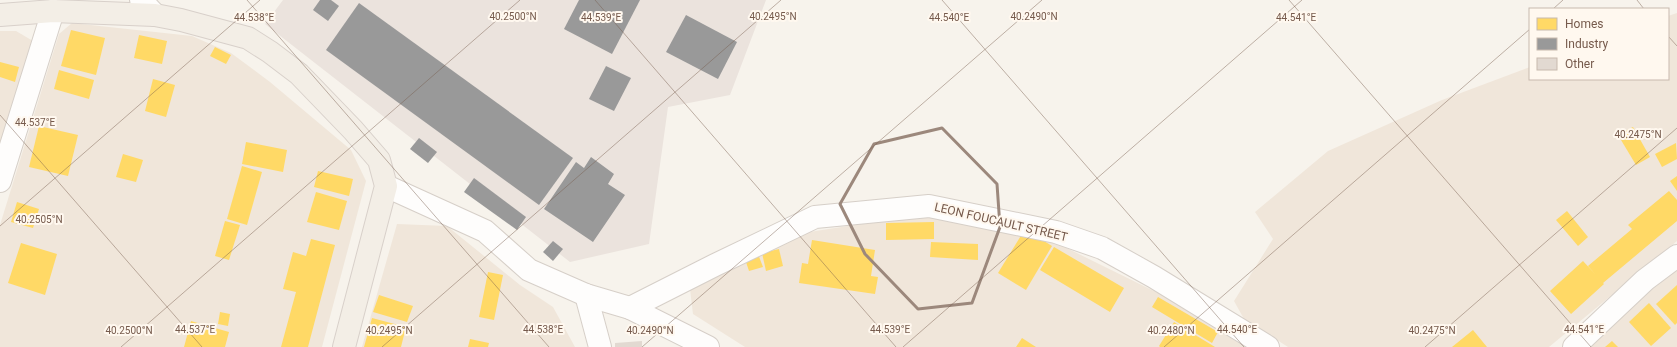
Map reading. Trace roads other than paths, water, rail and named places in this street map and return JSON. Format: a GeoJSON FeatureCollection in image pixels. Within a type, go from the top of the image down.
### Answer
{"type":"FeatureCollection","features":[{"type":"Feature","properties":{"kind":"main road"},"geometry":{"type":"LineString","coordinates":[[0,15],[53,11],[148,8],[181,20],[248,38],[270,52],[299,74],[353,130],[379,160],[386,186],[344,347]]}},
{"type":"Feature","properties":{"kind":"street"},"geometry":{"type":"LineString","coordinates":[[0,181],[53,11]]}},
{"type":"Feature","properties":{"kind":"street"},"geometry":{"type":"LineString","coordinates":[[386,186],[485,231],[529,270],[586,295],[630,308],[708,347]]}},
{"type":"Feature","properties":{"kind":"street","name":"LEON FOUCAULT STREET"},"geometry":{"type":"LineString","coordinates":[[630,308],[815,217],[928,206],[1056,232],[1102,248],[1154,277],[1268,347]]}},
{"type":"Feature","properties":{"kind":"street"},"geometry":{"type":"LineString","coordinates":[[1574,347],[1645,280],[1677,256]]}},
{"type":"Feature","properties":{"kind":"street"},"geometry":{"type":"LineString","coordinates":[[586,295],[600,347]]}}]}
